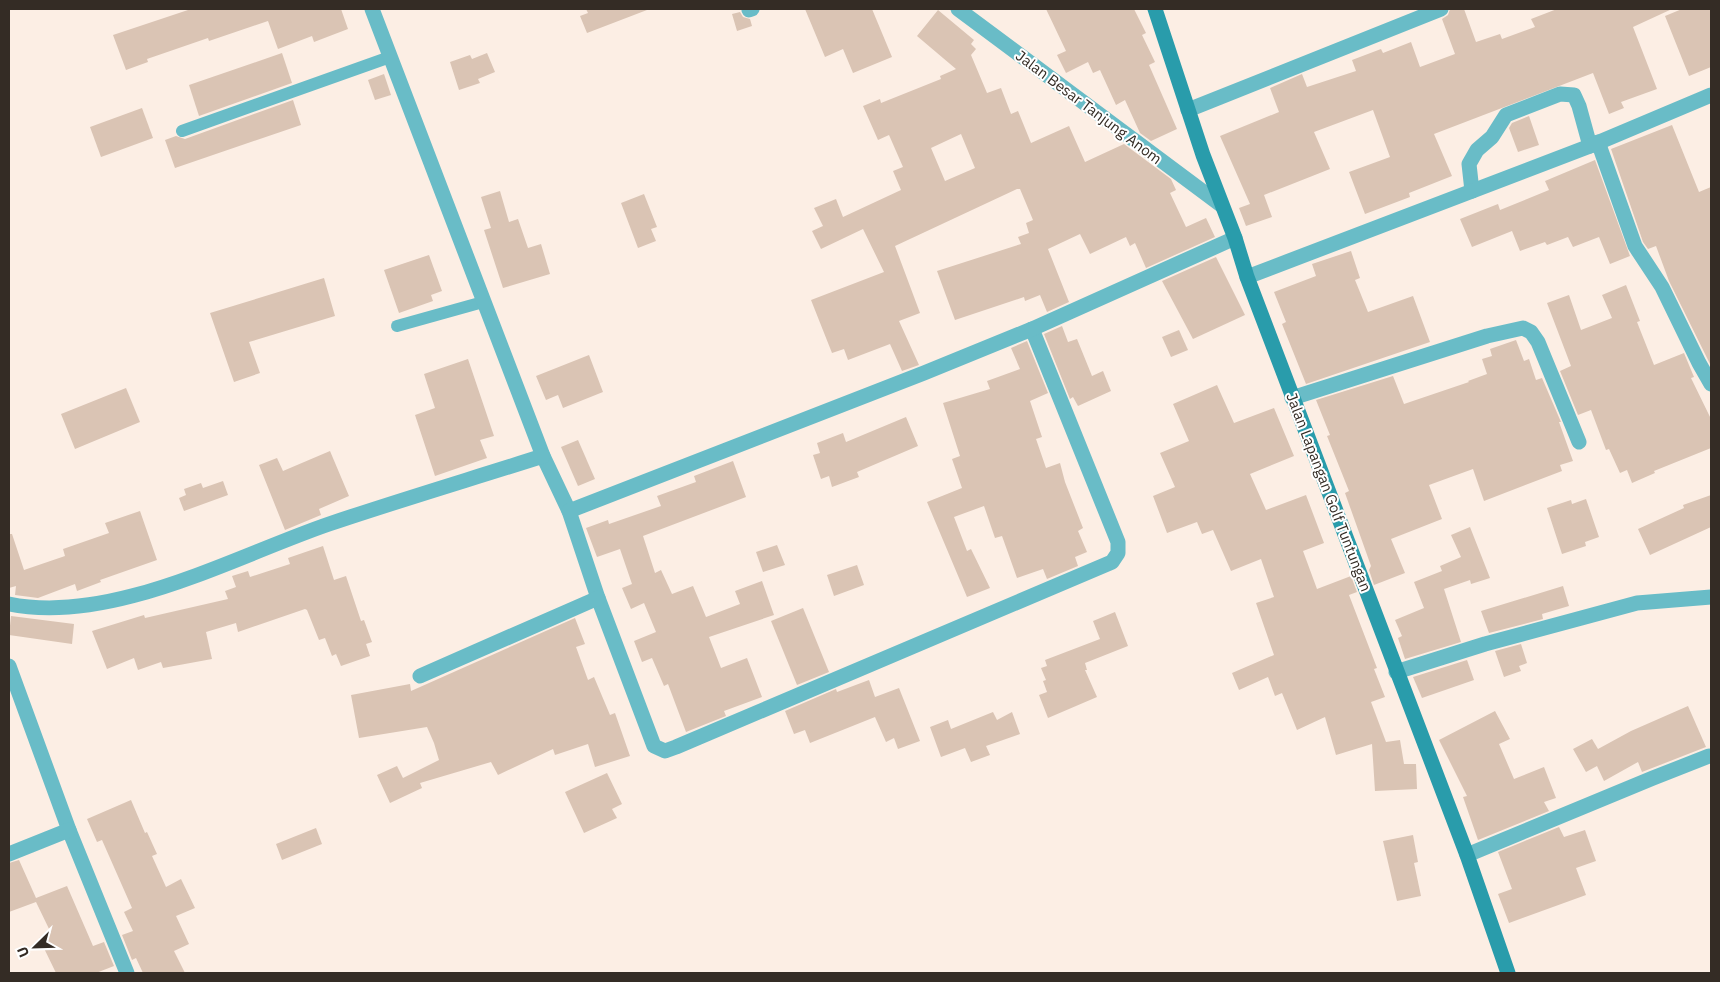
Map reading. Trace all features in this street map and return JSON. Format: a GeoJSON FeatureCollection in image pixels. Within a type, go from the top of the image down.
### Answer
{"type":"FeatureCollection","features":[{"type":"Feature","properties":{"kind":"street"},"geometry":{"type":"LineString","coordinates":[[372,9],[543,456],[569,511],[598,598],[654,746],[665,751],[1112,562],[1118,553],[1118,542],[1032,328]]}},
{"type":"Feature","properties":{"kind":"street","name":"Jalan Besar Tanjung Anom"},"geometry":{"type":"LineString","coordinates":[[958,9],[1221,205]]}},
{"type":"Feature","properties":{"kind":"street","name":"Jalan Lapangan Golf Tuntungan"},"geometry":{"type":"LineString","coordinates":[[1155,9],[1188,110],[1221,205],[1235,238],[1247,277],[1467,855],[1508,973]]}},
{"type":"Feature","properties":{"kind":"street"},"geometry":{"type":"LineString","coordinates":[[1188,110],[1441,9]]}},
{"type":"Feature","properties":{"kind":"street"},"geometry":{"type":"LineString","coordinates":[[1472,191],[1469,164],[1477,150],[1492,137],[1501,120],[1506,115],[1560,94],[1574,95],[1635,246],[1662,287],[1711,384]]}},
{"type":"Feature","properties":{"kind":"street"},"geometry":{"type":"LineString","coordinates":[[1247,277],[1594,144],[1711,95]]}},
{"type":"Feature","properties":{"kind":"street"},"geometry":{"type":"LineString","coordinates":[[569,511],[1032,328],[1235,238]]}},
{"type":"Feature","properties":{"kind":"street"},"geometry":{"type":"LineString","coordinates":[[1292,398],[1487,336],[1523,328],[1531,332],[1538,342],[1579,442]]}},
{"type":"Feature","properties":{"kind":"street"},"geometry":{"type":"LineString","coordinates":[[9,604],[31,608],[51,608],[118,599],[156,589],[328,525],[543,456]]}},
{"type":"Feature","properties":{"kind":"street"},"geometry":{"type":"LineString","coordinates":[[1396,672],[1485,644],[1637,604],[1657,600],[1711,597]]}},
{"type":"Feature","properties":{"kind":"street"},"geometry":{"type":"LineString","coordinates":[[420,676],[598,598]]}},
{"type":"Feature","properties":{"kind":"street"},"geometry":{"type":"LineString","coordinates":[[9,666],[69,830],[127,973]]}},
{"type":"Feature","properties":{"kind":"street"},"geometry":{"type":"LineString","coordinates":[[1467,855],[1709,756]]}},
{"type":"Feature","properties":{"kind":"street"},"geometry":{"type":"LineString","coordinates":[[9,854],[69,830]]}},
{"type":"Feature","properties":{"kind":"lane"},"geometry":{"type":"LineString","coordinates":[[182,131],[390,57]]}},
{"type":"Feature","properties":{"kind":"lane"},"geometry":{"type":"LineString","coordinates":[[396,326],[483,302]]}},
{"type":"Feature","properties":{"kind":"building"},"geometry":{"type":"Polygon","coordinates":[[[191,9],[341,9],[348,29],[314,42],[312,36],[278,49],[268,21],[209,41],[208,38],[147,59],[148,62],[126,70],[113,35],[191,9]]]}},
{"type":"Feature","properties":{"kind":"building"},"geometry":{"type":"Polygon","coordinates":[[[586,9],[647,10],[587,33],[580,16],[588,13],[586,9]]]}},
{"type":"Feature","properties":{"kind":"building"},"geometry":{"type":"Polygon","coordinates":[[[805,9],[872,9],[892,57],[853,73],[843,49],[825,57],[805,9]]]}},
{"type":"Feature","properties":{"kind":"building"},"geometry":{"type":"Polygon","coordinates":[[[1046,9],[1134,9],[1146,33],[1142,35],[1155,62],[1149,65],[1177,129],[1151,141],[1140,133],[1125,100],[1116,105],[1100,70],[1093,73],[1088,62],[1066,73],[1057,55],[1066,51],[1046,9]]]}},
{"type":"Feature","properties":{"kind":"building"},"geometry":{"type":"Polygon","coordinates":[[[1450,9],[1464,9],[1476,42],[1500,34],[1502,39],[1535,27],[1531,19],[1557,9],[1672,9],[1633,27],[1657,89],[1621,102],[1624,108],[1609,114],[1593,73],[1434,134],[1452,176],[1409,193],[1410,197],[1365,214],[1349,172],[1390,157],[1373,110],[1314,132],[1330,169],[1264,195],[1272,217],[1246,226],[1239,208],[1250,204],[1220,136],[1279,112],[1270,88],[1302,74],[1307,87],[1356,71],[1352,60],[1381,49],[1383,53],[1411,42],[1420,67],[1455,54],[1442,19],[1448,15],[1450,9]]]}},
{"type":"Feature","properties":{"kind":"building"},"geometry":{"type":"Polygon","coordinates":[[[1682,9],[1711,9],[1711,67],[1689,76],[1665,16],[1682,9]]]}},
{"type":"Feature","properties":{"kind":"building"},"geometry":{"type":"Polygon","coordinates":[[[938,10],[974,40],[971,44],[976,49],[971,55],[987,93],[1001,88],[1011,114],[1018,111],[1031,143],[1069,126],[1085,162],[1124,144],[1171,179],[1176,190],[1170,193],[1186,227],[1206,218],[1215,237],[1146,268],[1135,243],[1130,246],[1126,237],[1090,254],[1080,234],[1048,249],[1069,302],[1047,312],[1040,295],[1025,301],[1024,297],[955,320],[937,271],[1021,244],[1018,237],[1029,233],[1026,223],[1033,220],[1020,189],[1017,189],[895,246],[920,313],[899,321],[919,365],[902,371],[890,344],[848,360],[844,349],[832,353],[811,300],[884,272],[863,229],[821,249],[812,231],[823,226],[814,208],[836,199],[843,217],[901,190],[893,171],[903,167],[889,135],[878,140],[863,106],[880,99],[881,103],[941,79],[940,76],[956,69],[917,36],[938,10]],[[961,134],[931,148],[945,181],[975,168],[961,134]]]}},
{"type":"Feature","properties":{"kind":"building"},"geometry":{"type":"Polygon","coordinates":[[[740,12],[743,17],[750,19],[752,26],[737,31],[732,14],[740,12]]]}},
{"type":"Feature","properties":{"kind":"building"},"geometry":{"type":"Polygon","coordinates":[[[282,53],[292,83],[199,116],[189,85],[282,53]]]}},
{"type":"Feature","properties":{"kind":"building"},"geometry":{"type":"Polygon","coordinates":[[[487,53],[495,72],[478,79],[480,83],[459,90],[450,62],[470,55],[472,59],[487,53]]]}},
{"type":"Feature","properties":{"kind":"building"},"geometry":{"type":"Polygon","coordinates":[[[384,74],[391,95],[375,100],[368,80],[384,74]]]}},
{"type":"Feature","properties":{"kind":"building"},"geometry":{"type":"Polygon","coordinates":[[[293,100],[301,125],[175,168],[165,140],[176,136],[185,139],[293,100]]]}},
{"type":"Feature","properties":{"kind":"building"},"geometry":{"type":"Polygon","coordinates":[[[142,108],[153,138],[101,157],[90,127],[142,108]]]}},
{"type":"Feature","properties":{"kind":"building"},"geometry":{"type":"Polygon","coordinates":[[[1529,116],[1539,145],[1518,152],[1509,128],[1512,123],[1529,116]]]}},
{"type":"Feature","properties":{"kind":"building"},"geometry":{"type":"Polygon","coordinates":[[[1672,125],[1699,192],[1711,187],[1711,366],[1669,281],[1656,246],[1648,249],[1643,242],[1611,149],[1672,125]]]}},
{"type":"Feature","properties":{"kind":"building"},"geometry":{"type":"Polygon","coordinates":[[[1595,160],[1630,256],[1610,264],[1599,237],[1573,247],[1568,237],[1547,245],[1545,242],[1520,251],[1512,231],[1472,247],[1460,219],[1498,204],[1500,210],[1549,190],[1545,181],[1595,160]]]}},
{"type":"Feature","properties":{"kind":"building"},"geometry":{"type":"Polygon","coordinates":[[[500,191],[509,222],[518,219],[528,248],[541,244],[550,274],[503,288],[484,230],[491,228],[481,197],[500,191]]]}},
{"type":"Feature","properties":{"kind":"building"},"geometry":{"type":"Polygon","coordinates":[[[644,194],[657,227],[651,229],[656,241],[638,248],[621,203],[644,194]]]}},
{"type":"Feature","properties":{"kind":"building"},"geometry":{"type":"Polygon","coordinates":[[[1351,251],[1360,278],[1355,280],[1368,312],[1413,296],[1430,342],[1306,384],[1282,324],[1286,322],[1274,292],[1316,276],[1312,264],[1351,251]]]}},
{"type":"Feature","properties":{"kind":"building"},"geometry":{"type":"Polygon","coordinates":[[[429,255],[442,291],[431,295],[433,301],[399,313],[384,270],[429,255]]]}},
{"type":"Feature","properties":{"kind":"building"},"geometry":{"type":"Polygon","coordinates":[[[1216,257],[1245,315],[1193,339],[1162,281],[1216,257]]]}},
{"type":"Feature","properties":{"kind":"building"},"geometry":{"type":"Polygon","coordinates":[[[324,278],[335,316],[249,342],[260,373],[234,382],[210,313],[324,278]]]}},
{"type":"Feature","properties":{"kind":"building"},"geometry":{"type":"Polygon","coordinates":[[[1626,285],[1640,321],[1637,322],[1654,365],[1684,353],[1694,377],[1691,378],[1711,419],[1711,448],[1654,471],[1655,473],[1632,483],[1627,470],[1620,473],[1609,449],[1606,450],[1591,410],[1578,415],[1560,371],[1571,366],[1547,303],[1569,295],[1581,330],[1612,318],[1602,295],[1626,285]]]}},
{"type":"Feature","properties":{"kind":"building"},"geometry":{"type":"Polygon","coordinates":[[[1062,326],[1068,342],[1077,339],[1092,376],[1103,371],[1111,391],[1078,406],[1073,397],[1070,399],[1044,334],[1062,326]]]}},
{"type":"Feature","properties":{"kind":"building"},"geometry":{"type":"Polygon","coordinates":[[[1179,330],[1188,350],[1171,357],[1162,337],[1179,330]]]}},
{"type":"Feature","properties":{"kind":"building"},"geometry":{"type":"Polygon","coordinates":[[[1516,340],[1524,361],[1529,359],[1536,380],[1542,378],[1561,422],[1559,422],[1573,461],[1560,465],[1562,471],[1484,501],[1473,469],[1429,485],[1442,519],[1391,539],[1405,573],[1374,585],[1369,570],[1371,566],[1345,493],[1349,491],[1327,436],[1330,435],[1316,400],[1393,376],[1404,404],[1487,374],[1482,359],[1492,356],[1490,349],[1516,340]]]}},
{"type":"Feature","properties":{"kind":"building"},"geometry":{"type":"Polygon","coordinates":[[[1027,341],[1048,393],[1030,401],[1042,437],[1036,439],[1046,468],[1060,463],[1065,482],[1083,528],[1078,531],[1087,552],[1075,557],[1078,566],[1047,579],[1043,569],[1017,578],[1002,536],[995,538],[984,506],[954,517],[967,551],[971,549],[990,588],[967,597],[927,502],[962,488],[952,459],[960,456],[943,403],[990,389],[987,381],[1020,369],[1011,348],[1027,341]]]}},
{"type":"Feature","properties":{"kind":"building"},"geometry":{"type":"Polygon","coordinates":[[[589,355],[603,392],[563,408],[558,395],[546,400],[536,376],[589,355]]]}},
{"type":"Feature","properties":{"kind":"building"},"geometry":{"type":"Polygon","coordinates":[[[468,359],[494,436],[480,440],[487,458],[435,476],[415,415],[435,408],[424,374],[468,359]]]}},
{"type":"Feature","properties":{"kind":"building"},"geometry":{"type":"Polygon","coordinates":[[[1217,385],[1234,423],[1274,408],[1294,456],[1250,474],[1266,510],[1306,495],[1324,543],[1303,551],[1317,589],[1351,576],[1357,592],[1349,595],[1377,668],[1374,669],[1385,697],[1371,702],[1386,742],[1400,740],[1404,764],[1416,764],[1417,789],[1375,791],[1372,744],[1336,755],[1325,717],[1297,730],[1282,693],[1275,696],[1268,677],[1239,690],[1232,673],[1274,655],[1256,603],[1274,597],[1261,559],[1231,571],[1213,530],[1202,534],[1197,522],[1167,533],[1153,496],[1175,487],[1160,453],[1189,441],[1173,404],[1217,385]]]}},
{"type":"Feature","properties":{"kind":"building"},"geometry":{"type":"Polygon","coordinates":[[[126,388],[140,422],[75,449],[61,414],[126,388]]]}},
{"type":"Feature","properties":{"kind":"building"},"geometry":{"type":"Polygon","coordinates":[[[906,417],[918,446],[857,472],[859,477],[832,487],[829,476],[821,479],[813,455],[820,453],[817,443],[843,433],[846,442],[906,417]]]}},
{"type":"Feature","properties":{"kind":"building"},"geometry":{"type":"Polygon","coordinates":[[[578,440],[595,479],[578,486],[561,447],[578,440]]]}},
{"type":"Feature","properties":{"kind":"building"},"geometry":{"type":"Polygon","coordinates":[[[330,451],[349,496],[319,509],[321,515],[285,530],[259,465],[277,458],[283,471],[330,451]]]}},
{"type":"Feature","properties":{"kind":"building"},"geometry":{"type":"Polygon","coordinates":[[[733,461],[746,497],[643,536],[655,573],[661,570],[672,594],[693,586],[706,617],[740,604],[735,591],[762,581],[774,615],[709,637],[721,668],[747,658],[762,697],[724,711],[726,716],[686,732],[668,684],[664,686],[652,658],[642,662],[634,641],[656,632],[644,603],[631,609],[622,588],[632,584],[620,549],[597,557],[586,528],[608,520],[609,524],[661,506],[657,496],[696,482],[694,476],[733,461]]]}},
{"type":"Feature","properties":{"kind":"building"},"geometry":{"type":"Polygon","coordinates":[[[223,481],[228,495],[184,511],[179,498],[186,495],[184,489],[201,483],[203,488],[223,481]]]}},
{"type":"Feature","properties":{"kind":"building"},"geometry":{"type":"Polygon","coordinates":[[[1711,495],[1711,527],[1650,555],[1638,529],[1684,508],[1683,505],[1711,495]]]}},
{"type":"Feature","properties":{"kind":"building"},"geometry":{"type":"Polygon","coordinates":[[[1586,499],[1599,537],[1585,542],[1586,546],[1562,554],[1547,508],[1571,500],[1572,504],[1586,499]]]}},
{"type":"Feature","properties":{"kind":"building"},"geometry":{"type":"Polygon","coordinates":[[[140,511],[157,560],[100,580],[101,582],[77,591],[75,584],[38,598],[15,595],[16,586],[9,588],[9,534],[12,534],[24,570],[65,556],[63,549],[109,533],[105,523],[140,511]]]}},
{"type":"Feature","properties":{"kind":"building"},"geometry":{"type":"Polygon","coordinates":[[[1470,527],[1490,578],[1471,584],[1470,580],[1444,589],[1461,642],[1405,659],[1398,638],[1402,636],[1395,620],[1424,608],[1414,582],[1442,571],[1440,566],[1461,557],[1451,535],[1470,527]]]}},
{"type":"Feature","properties":{"kind":"building"},"geometry":{"type":"Polygon","coordinates":[[[777,545],[785,565],[763,572],[756,552],[777,545]]]}},
{"type":"Feature","properties":{"kind":"building"},"geometry":{"type":"Polygon","coordinates":[[[323,546],[334,580],[346,576],[361,621],[364,620],[372,642],[366,644],[370,656],[341,666],[336,654],[332,656],[325,638],[319,640],[305,609],[238,632],[236,623],[206,632],[212,659],[163,668],[161,662],[138,670],[134,658],[107,669],[92,631],[144,615],[145,618],[228,599],[225,591],[236,587],[232,576],[248,571],[250,577],[290,564],[288,558],[323,546]]]}},
{"type":"Feature","properties":{"kind":"building"},"geometry":{"type":"Polygon","coordinates":[[[857,565],[864,585],[834,596],[827,575],[857,565]]]}},
{"type":"Feature","properties":{"kind":"building"},"geometry":{"type":"Polygon","coordinates":[[[1563,586],[1569,606],[1542,614],[1543,619],[1489,633],[1481,611],[1563,586]]]}},
{"type":"Feature","properties":{"kind":"building"},"geometry":{"type":"Polygon","coordinates":[[[803,608],[829,672],[797,685],[771,621],[803,608]]]}},
{"type":"Feature","properties":{"kind":"building"},"geometry":{"type":"Polygon","coordinates":[[[1115,612],[1128,646],[1085,663],[1087,670],[1085,670],[1097,697],[1048,718],[1039,695],[1047,692],[1043,681],[1046,680],[1041,668],[1047,666],[1045,660],[1100,639],[1093,621],[1115,612]]]}},
{"type":"Feature","properties":{"kind":"building"},"geometry":{"type":"Polygon","coordinates":[[[11,616],[74,624],[72,644],[9,635],[11,616]]]}},
{"type":"Feature","properties":{"kind":"building"},"geometry":{"type":"Polygon","coordinates":[[[575,618],[585,644],[576,647],[588,680],[594,677],[610,715],[615,713],[630,756],[595,767],[588,744],[555,755],[553,749],[498,775],[491,762],[420,783],[422,788],[390,803],[377,775],[397,766],[403,778],[439,760],[434,743],[427,727],[359,738],[351,695],[410,684],[411,691],[575,618]]]}},
{"type":"Feature","properties":{"kind":"building"},"geometry":{"type":"Polygon","coordinates":[[[1521,644],[1527,663],[1519,666],[1521,671],[1504,677],[1495,651],[1521,644]]]}},
{"type":"Feature","properties":{"kind":"building"},"geometry":{"type":"Polygon","coordinates":[[[1467,660],[1474,680],[1422,698],[1413,677],[1467,660]]]}},
{"type":"Feature","properties":{"kind":"building"},"geometry":{"type":"Polygon","coordinates":[[[869,680],[875,697],[899,688],[920,741],[898,749],[894,738],[886,742],[875,717],[810,743],[805,730],[794,734],[785,711],[836,689],[837,692],[869,680]]]}},
{"type":"Feature","properties":{"kind":"building"},"geometry":{"type":"Polygon","coordinates":[[[1688,706],[1706,747],[1642,772],[1638,762],[1604,781],[1597,766],[1586,772],[1573,749],[1592,739],[1598,749],[1631,731],[1688,706]]]}},
{"type":"Feature","properties":{"kind":"building"},"geometry":{"type":"Polygon","coordinates":[[[1495,711],[1510,739],[1499,744],[1514,779],[1544,767],[1556,798],[1544,802],[1549,811],[1478,840],[1463,797],[1467,796],[1439,740],[1495,711]]]}},
{"type":"Feature","properties":{"kind":"building"},"geometry":{"type":"Polygon","coordinates":[[[993,712],[997,720],[1012,712],[1020,734],[986,746],[990,755],[971,762],[965,748],[941,757],[930,727],[948,720],[951,729],[993,712]]]}},
{"type":"Feature","properties":{"kind":"building"},"geometry":{"type":"Polygon","coordinates":[[[607,773],[622,804],[612,809],[617,818],[584,833],[565,792],[607,773]]]}},
{"type":"Feature","properties":{"kind":"building"},"geometry":{"type":"Polygon","coordinates":[[[131,800],[145,833],[147,832],[157,854],[152,856],[166,887],[181,879],[195,908],[176,916],[189,944],[174,951],[185,973],[143,973],[136,958],[132,960],[122,935],[133,931],[124,912],[132,908],[102,840],[97,842],[87,819],[131,800]]]}},
{"type":"Feature","properties":{"kind":"building"},"geometry":{"type":"Polygon","coordinates":[[[1559,827],[1564,837],[1585,830],[1596,861],[1576,868],[1586,895],[1509,923],[1498,894],[1512,889],[1498,852],[1559,827]]]}},
{"type":"Feature","properties":{"kind":"building"},"geometry":{"type":"Polygon","coordinates":[[[316,828],[322,844],[282,860],[276,844],[316,828]]]}},
{"type":"Feature","properties":{"kind":"building"},"geometry":{"type":"Polygon","coordinates":[[[1413,835],[1418,862],[1414,863],[1421,896],[1397,901],[1383,841],[1413,835]]]}},
{"type":"Feature","properties":{"kind":"building"},"geometry":{"type":"Polygon","coordinates":[[[19,860],[36,898],[67,886],[93,946],[104,942],[114,966],[96,973],[56,973],[39,938],[51,933],[36,902],[9,912],[9,863],[19,860]]]}}]}
